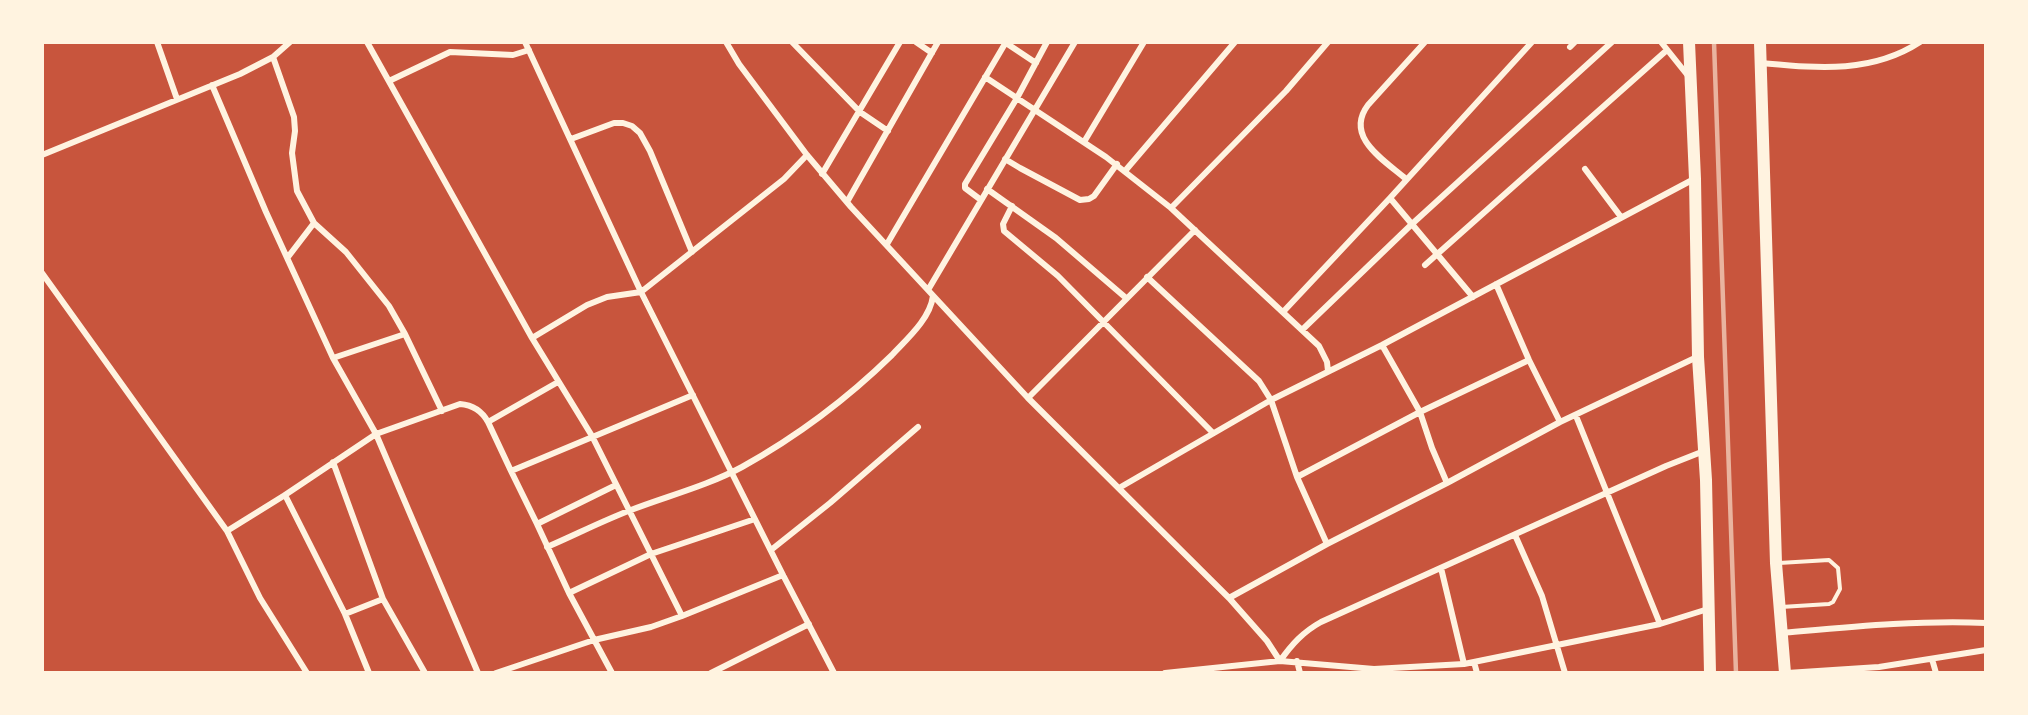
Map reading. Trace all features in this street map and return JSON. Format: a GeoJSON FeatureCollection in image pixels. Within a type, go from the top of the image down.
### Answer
{"type":"FeatureCollection","features":[{"type":"Feature","properties":{"kind":"highway"},"geometry":{"type":"LineString","coordinates":[[1689,42],[1710,673]]}},
{"type":"Feature","properties":{"kind":"highway"},"geometry":{"type":"LineString","coordinates":[[1761,42],[1776,563],[1786,673]]}},
{"type":"Feature","properties":{"kind":"street"},"geometry":{"type":"LineString","coordinates":[[157,42],[177,99]]}},
{"type":"Feature","properties":{"kind":"street"},"geometry":{"type":"LineString","coordinates":[[42,155],[240,74],[273,57],[290,42]]}},
{"type":"Feature","properties":{"kind":"street"},"geometry":{"type":"LineString","coordinates":[[367,42],[532,338],[592,436],[682,616]]}},
{"type":"Feature","properties":{"kind":"street"},"geometry":{"type":"LineString","coordinates":[[525,42],[641,291],[831,672]]}},
{"type":"Feature","properties":{"kind":"street"},"geometry":{"type":"LineString","coordinates":[[726,42],[728,49],[807,155],[847,202],[1028,398],[1230,598],[1267,641],[1280,661]]}},
{"type":"Feature","properties":{"kind":"street"},"geometry":{"type":"LineString","coordinates":[[792,42],[860,112],[888,131]]}},
{"type":"Feature","properties":{"kind":"street"},"geometry":{"type":"LineString","coordinates":[[822,174],[900,42]]}},
{"type":"Feature","properties":{"kind":"street"},"geometry":{"type":"LineString","coordinates":[[916,42],[932,53]]}},
{"type":"Feature","properties":{"kind":"street"},"geometry":{"type":"LineString","coordinates":[[847,202],[938,42]]}},
{"type":"Feature","properties":{"kind":"street"},"geometry":{"type":"LineString","coordinates":[[981,200],[965,188],[965,184],[1017,98],[1047,42]]}},
{"type":"Feature","properties":{"kind":"street"},"geometry":{"type":"LineString","coordinates":[[928,290],[1075,42]]}},
{"type":"Feature","properties":{"kind":"street"},"geometry":{"type":"LineString","coordinates":[[1084,142],[1144,42]]}},
{"type":"Feature","properties":{"kind":"street"},"geometry":{"type":"LineString","coordinates":[[1125,171],[1235,42]]}},
{"type":"Feature","properties":{"kind":"street"},"geometry":{"type":"LineString","coordinates":[[1171,208],[1286,91],[1328,42]]}},
{"type":"Feature","properties":{"kind":"street"},"geometry":{"type":"LineString","coordinates":[[1406,179],[1372,150],[1359,126],[1361,114],[1368,105],[1425,42]]}},
{"type":"Feature","properties":{"kind":"street"},"geometry":{"type":"LineString","coordinates":[[1518,42],[1526,48]]}},
{"type":"Feature","properties":{"kind":"street"},"geometry":{"type":"LineString","coordinates":[[1283,312],[1532,42]]}},
{"type":"Feature","properties":{"kind":"street"},"geometry":{"type":"LineString","coordinates":[[1302,330],[1412,224],[1612,42]]}},
{"type":"Feature","properties":{"kind":"street"},"geometry":{"type":"LineString","coordinates":[[1661,42],[1690,79]]}},
{"type":"Feature","properties":{"kind":"street"},"geometry":{"type":"LineString","coordinates":[[1761,63],[1844,68],[1875,63],[1905,51],[1920,42]]}},
{"type":"Feature","properties":{"kind":"street"},"geometry":{"type":"LineString","coordinates":[[887,244],[1006,43],[1036,63]]}},
{"type":"Feature","properties":{"kind":"street"},"geometry":{"type":"LineString","coordinates":[[389,81],[450,52],[513,56],[529,50]]}},
{"type":"Feature","properties":{"kind":"street"},"geometry":{"type":"LineString","coordinates":[[1425,265],[1667,50]]}},
{"type":"Feature","properties":{"kind":"street"},"geometry":{"type":"LineString","coordinates":[[273,57],[294,117],[292,153],[297,191],[314,223],[346,252],[389,306],[442,411]]}},
{"type":"Feature","properties":{"kind":"street"},"geometry":{"type":"LineString","coordinates":[[986,77],[1117,164],[1171,208],[1319,346],[1327,362],[1328,371]]}},
{"type":"Feature","properties":{"kind":"street"},"geometry":{"type":"LineString","coordinates":[[212,85],[261,201],[333,358],[376,434],[478,673]]}},
{"type":"Feature","properties":{"kind":"street"},"geometry":{"type":"LineString","coordinates":[[571,139],[614,123],[632,126],[640,134],[650,151],[692,252]]}},
{"type":"Feature","properties":{"kind":"street"},"geometry":{"type":"LineString","coordinates":[[532,338],[586,305],[607,297],[641,291],[784,179],[807,155]]}},
{"type":"Feature","properties":{"kind":"street"},"geometry":{"type":"LineString","coordinates":[[1005,159],[1080,200],[1094,196],[1117,164]]}},
{"type":"Feature","properties":{"kind":"street"},"geometry":{"type":"LineString","coordinates":[[1585,169],[1621,217]]}},
{"type":"Feature","properties":{"kind":"street"},"geometry":{"type":"LineString","coordinates":[[1119,488],[1271,400],[1382,345],[1695,179]]}},
{"type":"Feature","properties":{"kind":"street"},"geometry":{"type":"LineString","coordinates":[[987,189],[1056,238],[1126,298]]}},
{"type":"Feature","properties":{"kind":"street"},"geometry":{"type":"LineString","coordinates":[[1390,198],[1473,297]]}},
{"type":"Feature","properties":{"kind":"street"},"geometry":{"type":"LineString","coordinates":[[1012,206],[1004,224],[1004,231],[1058,276],[1213,433]]}},
{"type":"Feature","properties":{"kind":"street"},"geometry":{"type":"LineString","coordinates":[[288,257],[314,223]]}},
{"type":"Feature","properties":{"kind":"street"},"geometry":{"type":"LineString","coordinates":[[1028,398],[1195,230]]}},
{"type":"Feature","properties":{"kind":"street"},"geometry":{"type":"LineString","coordinates":[[42,273],[227,531],[251,583],[307,673]]}},
{"type":"Feature","properties":{"kind":"street"},"geometry":{"type":"LineString","coordinates":[[1147,277],[1259,381],[1271,400],[1297,477],[1327,544]]}},
{"type":"Feature","properties":{"kind":"street"},"geometry":{"type":"LineString","coordinates":[[1496,284],[1529,360],[1560,422]]}},
{"type":"Feature","properties":{"kind":"street"},"geometry":{"type":"LineString","coordinates":[[547,547],[629,511],[732,472],[810,423],[855,389],[897,350],[925,317],[932,306],[933,296]]}},
{"type":"Feature","properties":{"kind":"street"},"geometry":{"type":"LineString","coordinates":[[333,358],[405,334]]}},
{"type":"Feature","properties":{"kind":"street"},"geometry":{"type":"LineString","coordinates":[[1382,345],[1420,412],[1431,448],[1447,483]]}},
{"type":"Feature","properties":{"kind":"street"},"geometry":{"type":"LineString","coordinates":[[1230,598],[1327,544],[1560,422],[1698,357]]}},
{"type":"Feature","properties":{"kind":"street"},"geometry":{"type":"LineString","coordinates":[[1297,477],[1420,412],[1529,360]]}},
{"type":"Feature","properties":{"kind":"street"},"geometry":{"type":"LineString","coordinates":[[488,422],[558,382]]}},
{"type":"Feature","properties":{"kind":"street"},"geometry":{"type":"LineString","coordinates":[[511,471],[693,394]]}},
{"type":"Feature","properties":{"kind":"street"},"geometry":{"type":"LineString","coordinates":[[227,531],[376,434],[460,404],[469,405],[478,409],[488,422],[569,593],[612,673]]}},
{"type":"Feature","properties":{"kind":"street"},"geometry":{"type":"LineString","coordinates":[[1576,416],[1660,624]]}},
{"type":"Feature","properties":{"kind":"street"},"geometry":{"type":"LineString","coordinates":[[771,550],[830,503],[918,427]]}},
{"type":"Feature","properties":{"kind":"street"},"geometry":{"type":"LineString","coordinates":[[1280,661],[1293,642],[1321,621],[1683,458],[1704,451]]}},
{"type":"Feature","properties":{"kind":"street"},"geometry":{"type":"LineString","coordinates":[[333,462],[383,598],[425,673]]}},
{"type":"Feature","properties":{"kind":"street"},"geometry":{"type":"LineString","coordinates":[[537,524],[616,485]]}},
{"type":"Feature","properties":{"kind":"street"},"geometry":{"type":"LineString","coordinates":[[285,495],[345,614],[369,673]]}},
{"type":"Feature","properties":{"kind":"street"},"geometry":{"type":"LineString","coordinates":[[569,593],[651,554],[755,519]]}},
{"type":"Feature","properties":{"kind":"street"},"geometry":{"type":"LineString","coordinates":[[1515,535],[1542,596],[1565,673]]}},
{"type":"Feature","properties":{"kind":"street"},"geometry":{"type":"LineString","coordinates":[[1441,568],[1464,664]]}},
{"type":"Feature","properties":{"kind":"street"},"geometry":{"type":"LineString","coordinates":[[496,673],[594,640],[651,627],[783,575]]}},
{"type":"Feature","properties":{"kind":"street"},"geometry":{"type":"LineString","coordinates":[[345,614],[383,598]]}},
{"type":"Feature","properties":{"kind":"street"},"geometry":{"type":"LineString","coordinates":[[1165,673],[1280,661],[1391,671],[1464,664],[1660,624],[1709,609]]}},
{"type":"Feature","properties":{"kind":"street"},"geometry":{"type":"LineString","coordinates":[[1782,633],[1921,622],[1986,623]]}},
{"type":"Feature","properties":{"kind":"street"},"geometry":{"type":"LineString","coordinates":[[711,673],[809,624]]}},
{"type":"Feature","properties":{"kind":"street"},"geometry":{"type":"LineString","coordinates":[[1786,673],[1879,667],[1986,650]]}},
{"type":"Feature","properties":{"kind":"street"},"geometry":{"type":"LineString","coordinates":[[1932,659],[1936,673]]}},
{"type":"Feature","properties":{"kind":"street"},"geometry":{"type":"LineString","coordinates":[[1297,661],[1300,673]]}},
{"type":"Feature","properties":{"kind":"street"},"geometry":{"type":"LineString","coordinates":[[1473,662],[1477,673]]}},
{"type":"Feature","properties":{"kind":"lane"},"geometry":{"type":"LineString","coordinates":[[1776,563],[1825,559],[1833,562],[1838,568],[1840,589],[1833,602],[1829,604],[1780,607]]}},
{"type":"Feature","properties":{"kind":"railway"},"geometry":{"type":"LineString","coordinates":[[1714,42],[1736,673]]}}]}
